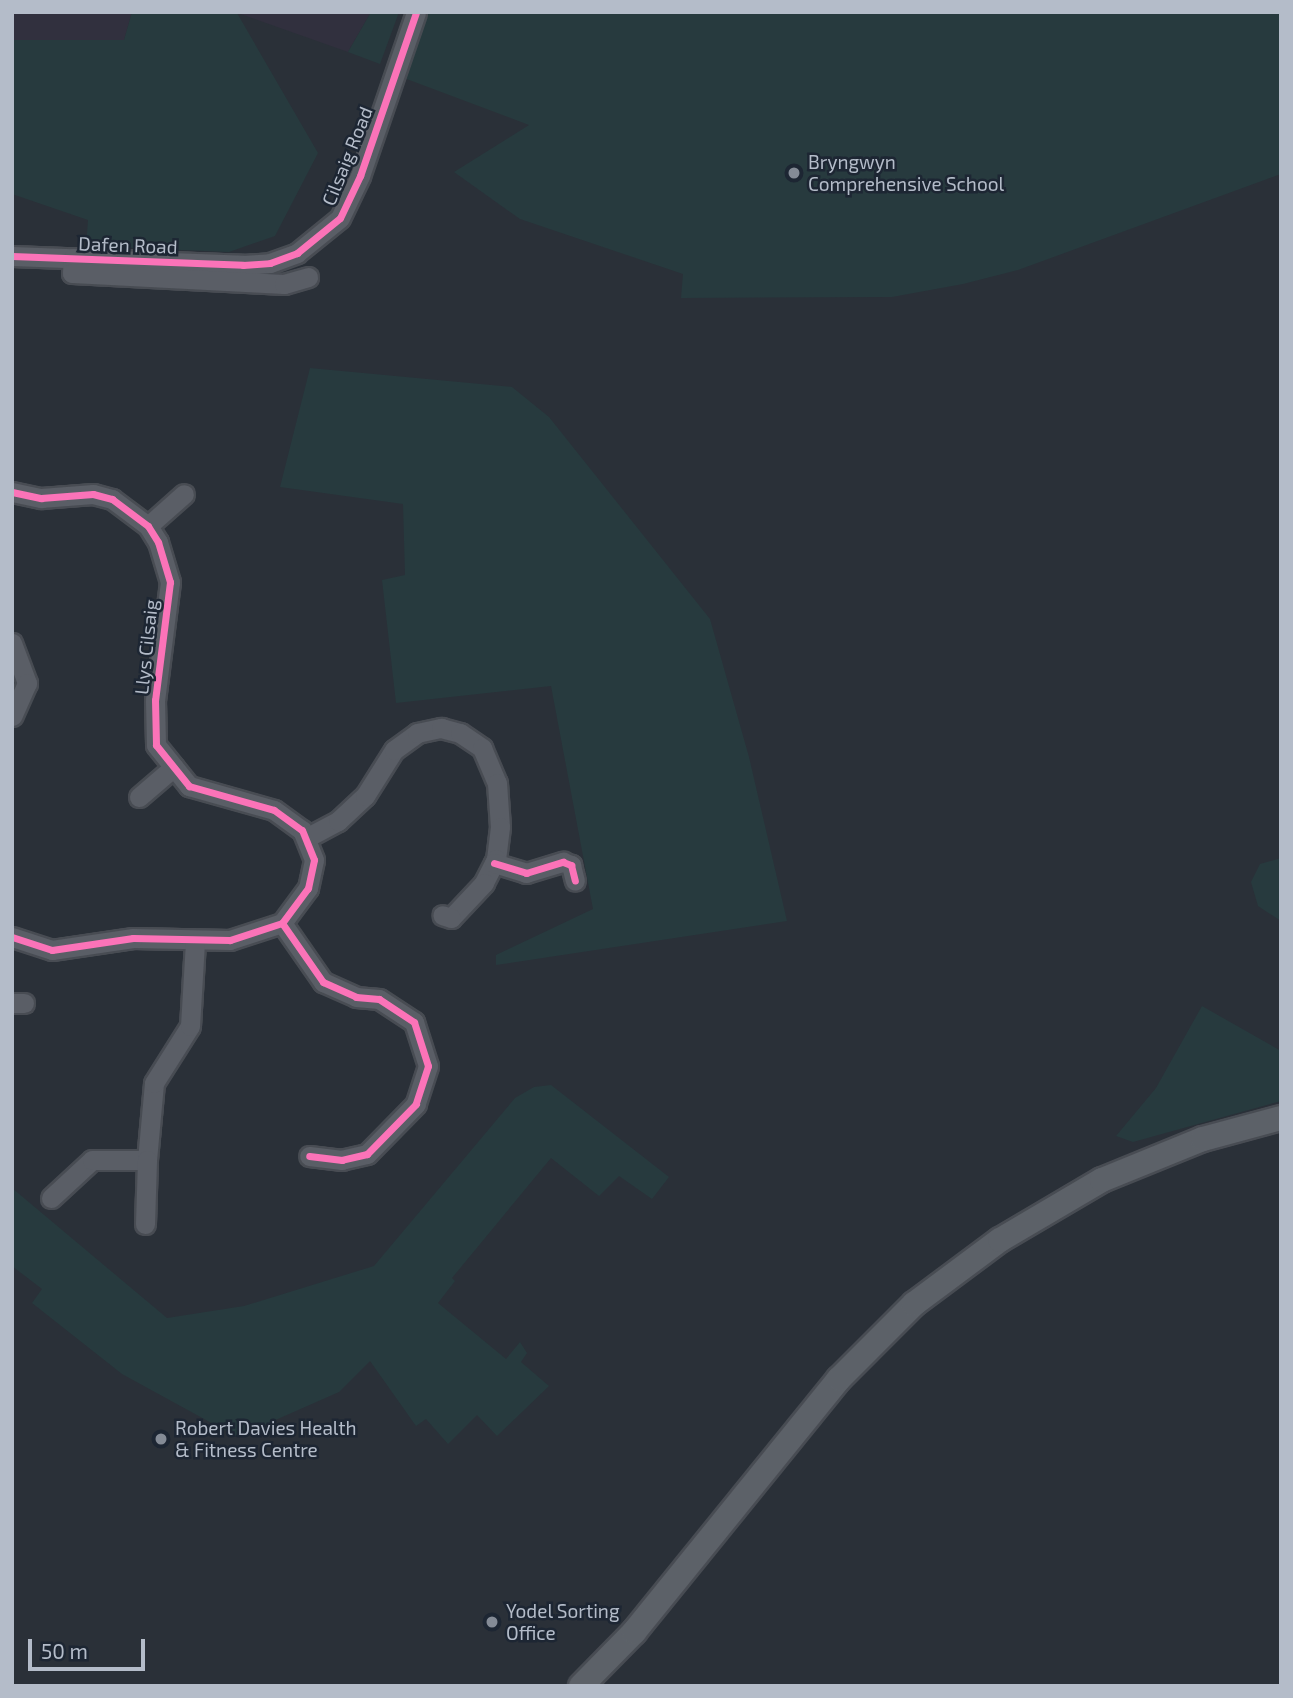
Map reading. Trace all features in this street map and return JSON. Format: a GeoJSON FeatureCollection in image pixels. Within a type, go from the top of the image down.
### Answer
{"type":"FeatureCollection","features":[{"type":"Feature","properties":{"kind":"main road"},"geometry":{"type":"LineString","coordinates":[[581,1686],[634,1632],[839,1379],[914,1304],[1000,1240],[1102,1180],[1203,1139],[1281,1118]]}},
{"type":"Feature","properties":{"kind":"street","name":"Cilsaig Road"},"geometry":{"type":"LineString","coordinates":[[243,265],[270,263],[297,253],[340,218],[360,176],[416,12]]}},
{"type":"Feature","properties":{"kind":"street","name":"Dafen Road"},"geometry":{"type":"LineString","coordinates":[[12,256],[243,265]]}},
{"type":"Feature","properties":{"kind":"street"},"geometry":{"type":"LineString","coordinates":[[73,258],[72,273],[284,284],[308,277]]}},
{"type":"Feature","properties":{"kind":"street","name":"Llys Cilsaig"},"geometry":{"type":"LineString","coordinates":[[12,492],[41,498],[93,494],[111,499],[148,526],[158,542],[170,582],[155,699],[156,745],[189,786],[274,810],[302,830],[306,838]]}},
{"type":"Feature","properties":{"kind":"street"},"geometry":{"type":"LineString","coordinates":[[148,526],[184,494]]}},
{"type":"Feature","properties":{"kind":"street"},"geometry":{"type":"LineString","coordinates":[[12,643],[27,683],[12,716]]}},
{"type":"Feature","properties":{"kind":"street"},"geometry":{"type":"LineString","coordinates":[[12,937],[52,950],[133,939],[195,943],[230,940],[282,923],[308,888],[314,860],[306,838],[338,821],[365,796],[394,750],[417,733],[441,727],[460,733],[482,748],[496,783],[500,827],[494,863],[484,883],[451,918],[442,915]]}},
{"type":"Feature","properties":{"kind":"street"},"geometry":{"type":"LineString","coordinates":[[139,797],[174,767]]}},
{"type":"Feature","properties":{"kind":"street"},"geometry":{"type":"LineString","coordinates":[[494,863],[526,873],[563,862],[571,865],[575,881]]}},
{"type":"Feature","properties":{"kind":"street"},"geometry":{"type":"LineString","coordinates":[[282,923],[323,982],[356,997],[379,999],[414,1022],[428,1066],[416,1104],[367,1154],[342,1160],[309,1156]]}},
{"type":"Feature","properties":{"kind":"street"},"geometry":{"type":"LineString","coordinates":[[145,1224],[154,1083],[190,1026],[195,943]]}},
{"type":"Feature","properties":{"kind":"street"},"geometry":{"type":"LineString","coordinates":[[51,1198],[92,1160],[147,1160]]}},
{"type":"Feature","properties":{"kind":"shaded area"},"geometry":{"type":"Polygon","coordinates":[[[12,12],[132,12],[124,40],[12,40],[12,12]]]}},
{"type":"Feature","properties":{"kind":"shaded area"},"geometry":{"type":"Polygon","coordinates":[[[235,12],[371,12],[348,52],[235,12]]]}},
{"type":"Feature","properties":{"kind":"green space"},"geometry":{"type":"Polygon","coordinates":[[[132,12],[237,13],[318,153],[275,236],[229,252],[86,246],[88,220],[12,194],[12,40],[124,40],[132,12]]]}},
{"type":"Feature","properties":{"kind":"green space"},"geometry":{"type":"Polygon","coordinates":[[[371,12],[399,12],[380,64],[348,52],[371,12]]]}},
{"type":"Feature","properties":{"kind":"green space","name":"Bryngwyn Comprehensive School"},"geometry":{"type":"Polygon","coordinates":[[[427,12],[1281,12],[1281,174],[1018,270],[963,284],[892,297],[681,298],[683,274],[520,219],[454,172],[529,125],[404,78],[427,12]]]}},
{"type":"Feature","properties":{"kind":"green space"},"geometry":{"type":"Polygon","coordinates":[[[310,368],[512,387],[549,417],[710,619],[749,757],[787,921],[496,965],[496,955],[593,909],[551,686],[396,703],[382,580],[405,575],[403,504],[280,487],[310,368]]]}},
{"type":"Feature","properties":{"kind":"green space"},"geometry":{"type":"Polygon","coordinates":[[[1281,858],[1281,921],[1258,906],[1251,882],[1260,864],[1281,858]]]}},
{"type":"Feature","properties":{"kind":"green space"},"geometry":{"type":"Polygon","coordinates":[[[1202,1006],[1281,1051],[1281,1101],[1133,1142],[1116,1136],[1156,1088],[1202,1006]]]}},
{"type":"Feature","properties":{"kind":"green space"},"geometry":{"type":"Polygon","coordinates":[[[551,1085],[669,1177],[652,1199],[619,1176],[599,1196],[551,1158],[452,1278],[455,1281],[438,1303],[506,1359],[520,1342],[527,1353],[521,1362],[549,1386],[497,1436],[477,1415],[448,1444],[426,1419],[416,1426],[370,1361],[339,1392],[237,1437],[122,1374],[32,1303],[42,1289],[12,1266],[12,1188],[167,1318],[244,1306],[374,1266],[515,1098],[534,1087],[551,1085]]]}},
{"type":"Feature","properties":{"kind":"cycle path"},"geometry":{"type":"LineString","coordinates":[[12,256],[243,265],[270,263],[297,253],[340,218],[360,176],[416,12]]}},
{"type":"Feature","properties":{"kind":"cycle path"},"geometry":{"type":"LineString","coordinates":[[12,492],[41,498],[93,494],[112,499],[148,526],[158,542],[170,582],[155,700],[156,745],[189,786],[274,810],[302,830],[314,860],[308,888],[282,923],[230,940],[133,938],[52,950],[12,937]]}},
{"type":"Feature","properties":{"kind":"cycle path"},"geometry":{"type":"LineString","coordinates":[[494,863],[526,873],[563,862],[571,865],[575,881]]}},
{"type":"Feature","properties":{"kind":"cycle path"},"geometry":{"type":"LineString","coordinates":[[282,923],[323,982],[356,997],[379,999],[414,1022],[428,1066],[416,1104],[367,1154],[342,1160],[309,1156]]}},
{"type":"Feature","properties":{"kind":"place","name":"Bryngwyn Comprehensive School"},"geometry":{"type":"Point","coordinates":[794,173]}},
{"type":"Feature","properties":{"kind":"place","name":"Robert Davies Health & Fitness Centre"},"geometry":{"type":"Point","coordinates":[161,1439]}},
{"type":"Feature","properties":{"kind":"place","name":"Yodel Sorting Office"},"geometry":{"type":"Point","coordinates":[492,1622]}}]}
